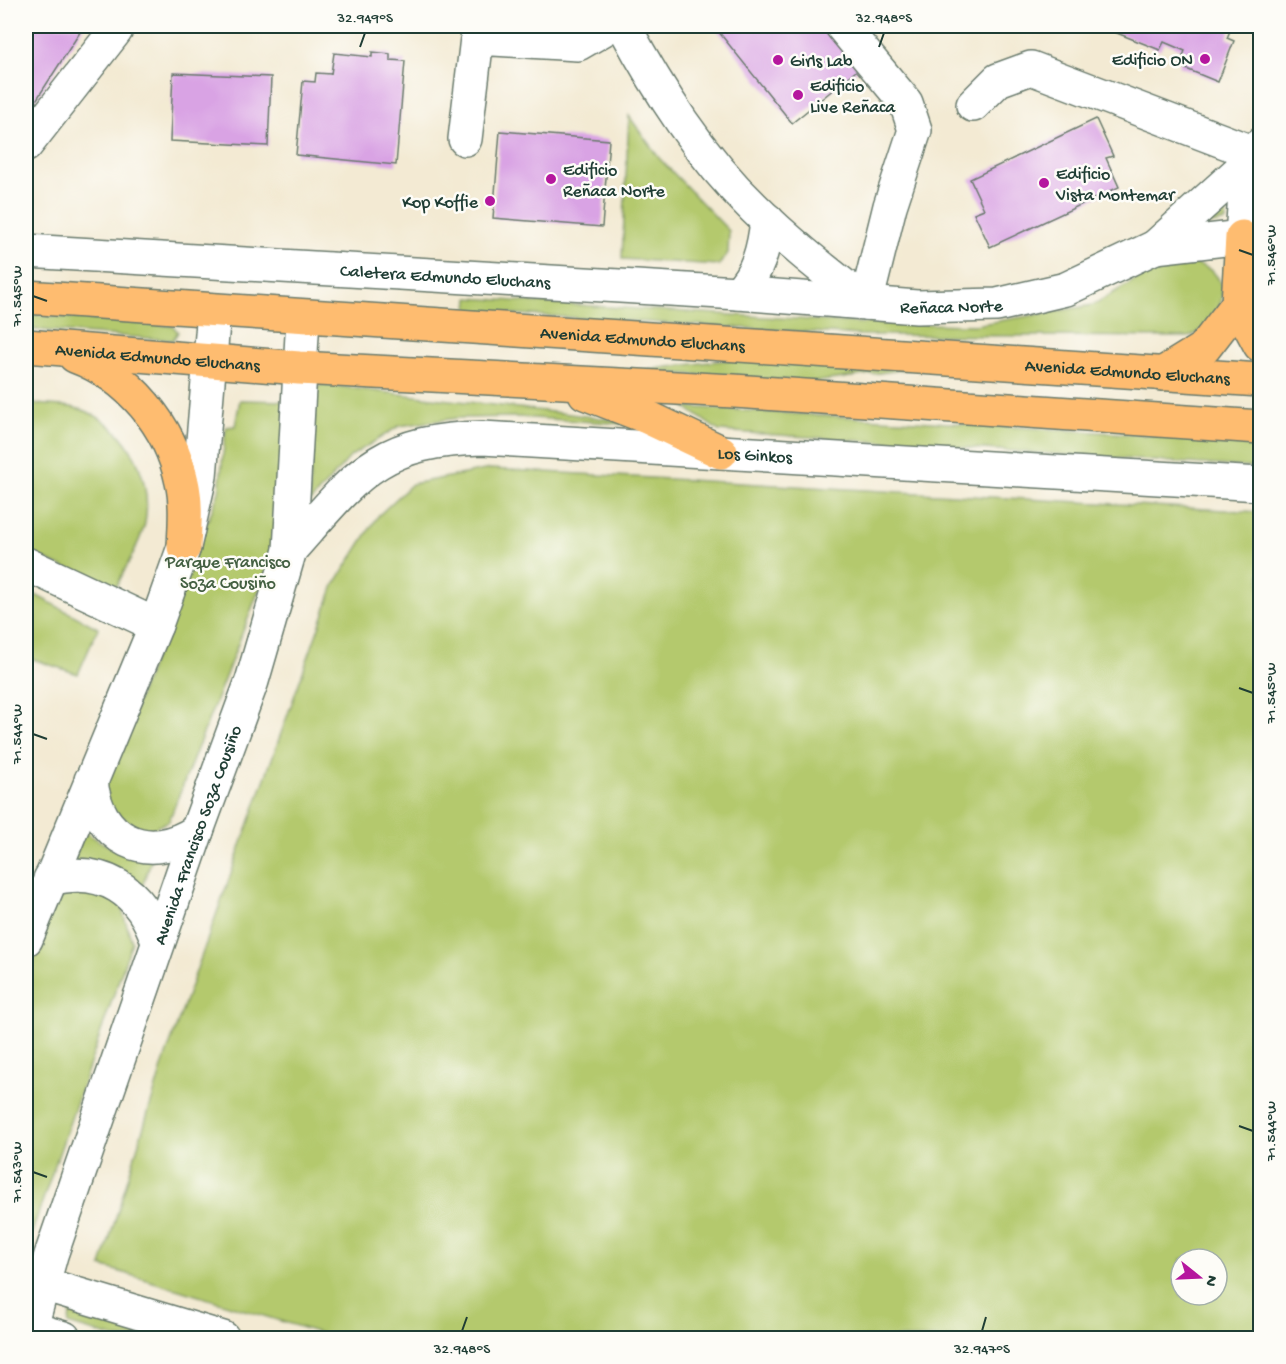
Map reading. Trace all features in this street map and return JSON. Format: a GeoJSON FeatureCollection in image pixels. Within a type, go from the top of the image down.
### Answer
{"type":"FeatureCollection","features":[{"type":"Feature","properties":{"kind":"main road"},"geometry":{"type":"LineString","coordinates":[[1162,374],[1204,348],[1221,330],[1238,304],[1251,239]]}},
{"type":"Feature","properties":{"kind":"main road","name":"Avenida Edmundo Eluchans"},"geometry":{"type":"LineString","coordinates":[[26,297],[1260,380]]}},
{"type":"Feature","properties":{"kind":"main road"},"geometry":{"type":"LineString","coordinates":[[1238,304],[1260,345]]}},
{"type":"Feature","properties":{"kind":"main road"},"geometry":{"type":"LineString","coordinates":[[38,347],[86,360],[108,372],[129,388],[160,424],[174,455],[182,482],[186,510],[184,547]]}},
{"type":"Feature","properties":{"kind":"main road","name":"Avenida Edmundo Eluchans"},"geometry":{"type":"LineString","coordinates":[[38,347],[299,368],[734,391],[1260,427]]}},
{"type":"Feature","properties":{"kind":"main road"},"geometry":{"type":"LineString","coordinates":[[558,382],[647,417],[721,452]]}},
{"type":"Feature","properties":{"kind":"street"},"geometry":{"type":"LineString","coordinates":[[26,145],[117,26]]}},
{"type":"Feature","properties":{"kind":"street"},"geometry":{"type":"LineString","coordinates":[[465,139],[477,38],[578,44],[609,26]]}},
{"type":"Feature","properties":{"kind":"street"},"geometry":{"type":"LineString","coordinates":[[624,26],[655,84],[714,165],[767,220],[866,303],[890,206],[915,130],[906,102],[842,26]]}},
{"type":"Feature","properties":{"kind":"street"},"geometry":{"type":"LineString","coordinates":[[973,105],[998,80],[1032,68],[1254,154],[1251,239]]}},
{"type":"Feature","properties":{"kind":"street","name":"Reñaca Norte"},"geometry":{"type":"LineString","coordinates":[[866,303],[917,307],[997,305],[1066,289],[1155,247],[1254,154]]}},
{"type":"Feature","properties":{"kind":"street"},"geometry":{"type":"LineString","coordinates":[[738,293],[752,278],[764,249],[767,220]]}},
{"type":"Feature","properties":{"kind":"street","name":"Reñaca Norte"},"geometry":{"type":"LineString","coordinates":[[1155,247],[1251,239]]}},
{"type":"Feature","properties":{"kind":"street","name":"Caletera Edmundo Eluchans"},"geometry":{"type":"LineString","coordinates":[[26,251],[738,293],[866,303]]}},
{"type":"Feature","properties":{"kind":"street"},"geometry":{"type":"LineString","coordinates":[[26,939],[156,625],[184,547],[201,476],[214,311]]}},
{"type":"Feature","properties":{"kind":"street","name":"Avenida Francisco Soza Cousiño"},"geometry":{"type":"LineString","coordinates":[[28,1331],[34,1281],[252,681],[290,550],[303,317]]}},
{"type":"Feature","properties":{"kind":"street","name":"Los Ginkos"},"geometry":{"type":"LineString","coordinates":[[290,550],[348,485],[388,456],[422,443],[482,438],[1260,484]]}},
{"type":"Feature","properties":{"kind":"street"},"geometry":{"type":"LineString","coordinates":[[26,564],[156,625]]}},
{"type":"Feature","properties":{"kind":"street"},"geometry":{"type":"LineString","coordinates":[[91,780],[97,810],[104,822],[123,838],[146,846],[160,847],[174,844],[197,831]]}},
{"type":"Feature","properties":{"kind":"street"},"geometry":{"type":"LineString","coordinates":[[50,879],[79,875],[99,878],[115,884],[143,908],[158,942]]}},
{"type":"Feature","properties":{"kind":"street"},"geometry":{"type":"LineString","coordinates":[[34,1281],[222,1338]]}},
{"type":"Feature","properties":{"kind":"street"},"geometry":{"type":"LineString","coordinates":[[28,1331],[63,1338]]}},
{"type":"Feature","properties":{"kind":"green space"},"geometry":{"type":"Polygon","coordinates":[[[629,116],[659,158],[729,231],[728,253],[719,265],[622,259],[629,116]]]}},
{"type":"Feature","properties":{"kind":"green space"},"geometry":{"type":"Polygon","coordinates":[[[1227,196],[1226,221],[1194,227],[1227,196]]]}},
{"type":"Feature","properties":{"kind":"green space"},"geometry":{"type":"Polygon","coordinates":[[[1183,261],[1211,270],[1220,282],[1222,291],[1218,311],[1212,320],[1205,328],[1188,337],[860,335],[468,311],[469,298],[860,323],[975,325],[1093,305],[1162,264],[1183,261]]]}},
{"type":"Feature","properties":{"kind":"green space"},"geometry":{"type":"Polygon","coordinates":[[[26,314],[173,326],[178,332],[173,340],[26,329],[26,314]]]}},
{"type":"Feature","properties":{"kind":"green space"},"geometry":{"type":"Polygon","coordinates":[[[733,359],[907,369],[815,382],[638,371],[733,359]]]}},
{"type":"Feature","properties":{"kind":"green space"},"geometry":{"type":"Polygon","coordinates":[[[322,384],[658,426],[517,417],[458,418],[399,426],[351,456],[309,503],[316,389],[322,384]]]}},
{"type":"Feature","properties":{"kind":"green space","name":"Parque Francisco Soza Cousiño"},"geometry":{"type":"Polygon","coordinates":[[[240,400],[287,401],[275,549],[169,821],[144,833],[99,800],[219,492],[226,427],[235,426],[240,400]]]}},
{"type":"Feature","properties":{"kind":"green space"},"geometry":{"type":"Polygon","coordinates":[[[26,403],[71,407],[89,413],[106,422],[131,450],[145,486],[147,504],[145,523],[136,548],[115,590],[26,551],[26,496],[32,474],[26,471],[26,403]]]}},
{"type":"Feature","properties":{"kind":"green space"},"geometry":{"type":"Polygon","coordinates":[[[685,407],[1260,442],[1260,468],[719,431],[685,407]]]}},
{"type":"Feature","properties":{"kind":"green space"},"geometry":{"type":"Polygon","coordinates":[[[490,469],[1260,512],[1260,1338],[336,1338],[101,1266],[164,1061],[334,585],[378,516],[412,484],[490,469]]]}},
{"type":"Feature","properties":{"kind":"green space"},"geometry":{"type":"Polygon","coordinates":[[[26,590],[98,628],[78,674],[26,657],[26,590]]]}},
{"type":"Feature","properties":{"kind":"green space"},"geometry":{"type":"Polygon","coordinates":[[[84,831],[100,842],[117,849],[134,854],[153,855],[142,887],[73,864],[84,831]]]}},
{"type":"Feature","properties":{"kind":"green space"},"geometry":{"type":"Polygon","coordinates":[[[79,889],[119,900],[132,942],[26,1249],[26,985],[54,901],[79,889]]]}},
{"type":"Feature","properties":{"kind":"green space"},"geometry":{"type":"Polygon","coordinates":[[[72,1308],[171,1338],[115,1338],[68,1324],[72,1308]]]}},
{"type":"Feature","properties":{"kind":"building"},"geometry":{"type":"Polygon","coordinates":[[[26,26],[84,26],[26,116],[26,26]]]}},
{"type":"Feature","properties":{"kind":"building","name":"Edificio Live Reñaca"},"geometry":{"type":"Polygon","coordinates":[[[714,26],[828,26],[861,67],[792,123],[714,26]]]}},
{"type":"Feature","properties":{"kind":"building","name":"Edificio ON"},"geometry":{"type":"Polygon","coordinates":[[[1099,26],[1232,26],[1227,38],[1234,41],[1218,82],[1179,66],[1185,51],[1164,42],[1160,50],[1099,26]]]}},
{"type":"Feature","properties":{"kind":"building"},"geometry":{"type":"Polygon","coordinates":[[[372,52],[390,54],[390,60],[405,61],[396,165],[296,155],[303,81],[315,82],[316,73],[331,74],[334,53],[372,57],[372,52]]]}},
{"type":"Feature","properties":{"kind":"building"},"geometry":{"type":"Polygon","coordinates":[[[173,73],[271,77],[268,146],[170,141],[173,73]]]}},
{"type":"Feature","properties":{"kind":"building","name":"Edificio Vista Montemar"},"geometry":{"type":"Polygon","coordinates":[[[1096,119],[1113,156],[1106,158],[1119,187],[990,247],[974,213],[984,209],[970,179],[1096,119]]]}},
{"type":"Feature","properties":{"kind":"building","name":"Edificio Reñaca Norte"},"geometry":{"type":"Polygon","coordinates":[[[500,131],[609,140],[602,227],[493,218],[500,131]]]}},
{"type":"Feature","properties":{"kind":"place","name":"Edificio ON"},"geometry":{"type":"Point","coordinates":[1205,59]}},
{"type":"Feature","properties":{"kind":"place","name":"Girls Lab"},"geometry":{"type":"Point","coordinates":[778,60]}},
{"type":"Feature","properties":{"kind":"place","name":"Edificio Live Reñaca"},"geometry":{"type":"Point","coordinates":[798,95]}},
{"type":"Feature","properties":{"kind":"place","name":"Edificio Reñaca Norte"},"geometry":{"type":"Point","coordinates":[551,179]}},
{"type":"Feature","properties":{"kind":"place","name":"Edificio Vista Montemar"},"geometry":{"type":"Point","coordinates":[1044,183]}},
{"type":"Feature","properties":{"kind":"place","name":"Kop Koffie"},"geometry":{"type":"Point","coordinates":[490,201]}}]}
